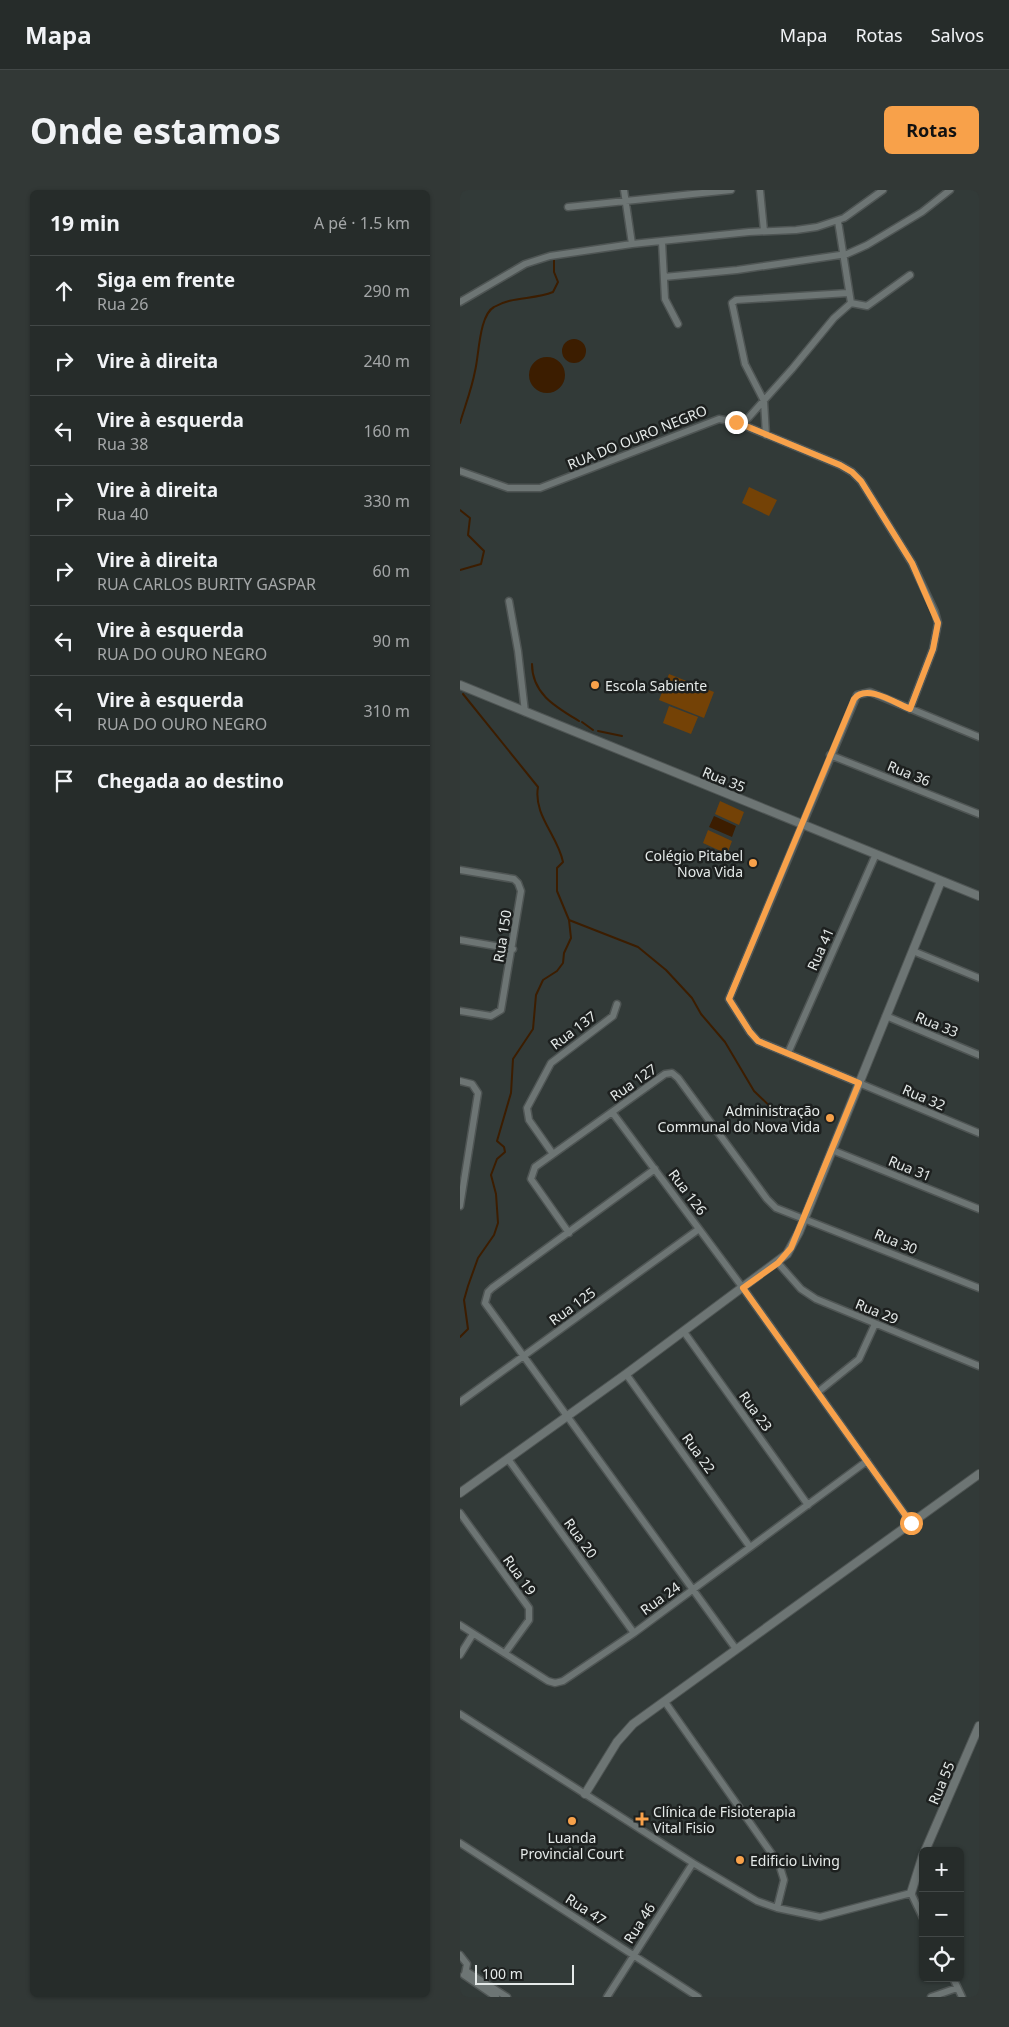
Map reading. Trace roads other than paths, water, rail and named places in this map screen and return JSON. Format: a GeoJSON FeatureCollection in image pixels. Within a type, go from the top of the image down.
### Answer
{"type":"FeatureCollection","features":[{"type":"Feature","properties":{"kind":"street"},"geometry":{"type":"LineString","coordinates":[[624,190],[632,244]]}},
{"type":"Feature","properties":{"kind":"street"},"geometry":{"type":"LineString","coordinates":[[568,207],[731,190]]}},
{"type":"Feature","properties":{"kind":"street"},"geometry":{"type":"LineString","coordinates":[[760,190],[764,232]]}},
{"type":"Feature","properties":{"kind":"street"},"geometry":{"type":"LineString","coordinates":[[460,302],[525,264],[550,256],[632,244],[796,230],[838,221],[883,190]]}},
{"type":"Feature","properties":{"kind":"street"},"geometry":{"type":"LineString","coordinates":[[664,277],[737,270],[842,255],[867,245],[922,212],[950,190]]}},
{"type":"Feature","properties":{"kind":"street"},"geometry":{"type":"LineString","coordinates":[[838,221],[851,303]]}},
{"type":"Feature","properties":{"kind":"street"},"geometry":{"type":"LineString","coordinates":[[662,242],[666,299],[678,324]]}},
{"type":"Feature","properties":{"kind":"street"},"geometry":{"type":"LineString","coordinates":[[851,303],[867,306],[910,276]]}},
{"type":"Feature","properties":{"kind":"street"},"geometry":{"type":"LineString","coordinates":[[766,434],[764,401],[745,364],[732,303],[736,300],[848,293]]}},
{"type":"Feature","properties":{"kind":"street"},"geometry":{"type":"LineString","coordinates":[[742,425],[834,318],[851,303]]}},
{"type":"Feature","properties":{"kind":"street","name":"RUA DO OURO NEGRO"},"geometry":{"type":"LineString","coordinates":[[460,471],[508,488],[540,488],[712,420],[725,419],[766,434],[852,472],[861,481],[912,563],[938,623],[933,649],[910,709]]}},
{"type":"Feature","properties":{"kind":"street"},"geometry":{"type":"LineString","coordinates":[[509,601],[518,651],[525,712]]}},
{"type":"Feature","properties":{"kind":"street","name":"Rua 35"},"geometry":{"type":"LineString","coordinates":[[460,685],[979,896]]}},
{"type":"Feature","properties":{"kind":"street"},"geometry":{"type":"LineString","coordinates":[[803,824],[854,699],[860,693],[870,692],[979,737]]}},
{"type":"Feature","properties":{"kind":"street","name":"Rua 36"},"geometry":{"type":"LineString","coordinates":[[830,755],[979,814]]}},
{"type":"Feature","properties":{"kind":"street","name":"Rua 32"},"geometry":{"type":"LineString","coordinates":[[803,824],[729,999],[754,1038],[979,1133]]}},
{"type":"Feature","properties":{"kind":"street","name":"Rua 41"},"geometry":{"type":"LineString","coordinates":[[788,1053],[876,854]]}},
{"type":"Feature","properties":{"kind":"street","name":"Rua 150"},"geometry":{"type":"LineString","coordinates":[[460,870],[510,878],[518,884],[521,896],[501,1010],[491,1016],[460,1011]]}},
{"type":"Feature","properties":{"kind":"street"},"geometry":{"type":"LineString","coordinates":[[460,1493],[778,1263],[791,1248],[805,1218],[941,881]]}},
{"type":"Feature","properties":{"kind":"street"},"geometry":{"type":"LineString","coordinates":[[460,940],[513,949]]}},
{"type":"Feature","properties":{"kind":"street"},"geometry":{"type":"LineString","coordinates":[[913,951],[979,978]]}},
{"type":"Feature","properties":{"kind":"street","name":"Rua 137"},"geometry":{"type":"LineString","coordinates":[[552,1154],[529,1120],[527,1108],[551,1063],[613,1016],[617,1004]]}},
{"type":"Feature","properties":{"kind":"street","name":"Rua 33"},"geometry":{"type":"LineString","coordinates":[[886,1016],[979,1055]]}},
{"type":"Feature","properties":{"kind":"street","name":"Rua 127"},"geometry":{"type":"LineString","coordinates":[[569,1233],[531,1179],[535,1167],[665,1074],[675,1075],[770,1203],[780,1209],[805,1218]]}},
{"type":"Feature","properties":{"kind":"street"},"geometry":{"type":"LineString","coordinates":[[460,1081],[472,1084],[478,1093],[460,1206]]}},
{"type":"Feature","properties":{"kind":"street","name":"Rua 126"},"geometry":{"type":"LineString","coordinates":[[612,1112],[743,1288],[911,1523]]}},
{"type":"Feature","properties":{"kind":"street","name":"Rua 31"},"geometry":{"type":"LineString","coordinates":[[832,1150],[979,1210]]}},
{"type":"Feature","properties":{"kind":"street"},"geometry":{"type":"LineString","coordinates":[[655,1169],[492,1288],[485,1298],[487,1308],[736,1649]]}},
{"type":"Feature","properties":{"kind":"street","name":"Rua 30"},"geometry":{"type":"LineString","coordinates":[[805,1218],[979,1288]]}},
{"type":"Feature","properties":{"kind":"street","name":"Rua 125"},"geometry":{"type":"LineString","coordinates":[[460,1402],[699,1229]]}},
{"type":"Feature","properties":{"kind":"street","name":"Rua 29"},"geometry":{"type":"LineString","coordinates":[[778,1263],[808,1295],[979,1366]]}},
{"type":"Feature","properties":{"kind":"street"},"geometry":{"type":"LineString","coordinates":[[818,1392],[859,1359],[875,1324]]}},
{"type":"Feature","properties":{"kind":"street","name":"Rua 23"},"geometry":{"type":"LineString","coordinates":[[684,1332],[808,1505]]}},
{"type":"Feature","properties":{"kind":"street","name":"Rua 22"},"geometry":{"type":"LineString","coordinates":[[626,1374],[750,1548]]}},
{"type":"Feature","properties":{"kind":"street","name":"Rua 20"},"geometry":{"type":"LineString","coordinates":[[508,1459],[634,1632]]}},
{"type":"Feature","properties":{"kind":"street","name":"Rua 24"},"geometry":{"type":"LineString","coordinates":[[460,1625],[542,1677],[555,1683],[572,1676],[868,1462]]}},
{"type":"Feature","properties":{"kind":"street"},"geometry":{"type":"LineString","coordinates":[[585,1794],[617,1742],[633,1724],[979,1474]]}},
{"type":"Feature","properties":{"kind":"street","name":"Rua 19"},"geometry":{"type":"LineString","coordinates":[[460,1514],[529,1608],[529,1620],[505,1653]]}},
{"type":"Feature","properties":{"kind":"street"},"geometry":{"type":"LineString","coordinates":[[460,1655],[473,1634]]}},
{"type":"Feature","properties":{"kind":"street"},"geometry":{"type":"LineString","coordinates":[[665,1702],[779,1864],[784,1880],[776,1908]]}},
{"type":"Feature","properties":{"kind":"street"},"geometry":{"type":"LineString","coordinates":[[460,1714],[693,1863],[756,1901],[776,1908],[820,1917],[911,1893]]}},
{"type":"Feature","properties":{"kind":"street","name":"Rua 55"},"geometry":{"type":"LineString","coordinates":[[927,1847],[979,1726]]}},
{"type":"Feature","properties":{"kind":"street","name":"Rua 47"},"geometry":{"type":"LineString","coordinates":[[460,1843],[698,1997]]}},
{"type":"Feature","properties":{"kind":"street","name":"Rua 46"},"geometry":{"type":"LineString","coordinates":[[607,1997],[693,1863]]}},
{"type":"Feature","properties":{"kind":"street"},"geometry":{"type":"LineString","coordinates":[[919,1868],[911,1893],[919,1910]]}},
{"type":"Feature","properties":{"kind":"street"},"geometry":{"type":"LineString","coordinates":[[460,1955],[467,1964],[463,1975]]}},
{"type":"Feature","properties":{"kind":"street"},"geometry":{"type":"LineString","coordinates":[[463,1975],[496,1997]]}},
{"type":"Feature","properties":{"kind":"street"},"geometry":{"type":"LineString","coordinates":[[463,1975],[507,1997]]}},
{"type":"Feature","properties":{"kind":"street"},"geometry":{"type":"LineString","coordinates":[[954,1982],[962,1997]]}},
{"type":"Feature","properties":{"kind":"street"},"geometry":{"type":"LineString","coordinates":[[931,1997],[957,1988]]}},
{"type":"Feature","properties":{"kind":"waterway"},"geometry":{"type":"LineString","coordinates":[[460,423],[474,377],[480,336],[485,318],[494,307],[508,301],[553,292],[558,282],[554,272],[554,257]]}},
{"type":"Feature","properties":{"kind":"waterway"},"geometry":{"type":"LineString","coordinates":[[460,510],[470,518],[468,535],[484,551],[481,564],[460,570]]}},
{"type":"Feature","properties":{"kind":"waterway"},"geometry":{"type":"LineString","coordinates":[[532,664],[536,684],[541,692],[554,705],[579,721]]}},
{"type":"Feature","properties":{"kind":"waterway"},"geometry":{"type":"LineString","coordinates":[[460,1337],[468,1329],[464,1300],[468,1286],[478,1258],[494,1235],[498,1223],[496,1194],[491,1175],[497,1159],[505,1152],[504,1147],[497,1141],[511,1093],[513,1059],[533,1029],[536,995],[543,980],[557,971],[563,963],[564,953],[571,938],[569,920],[557,891],[557,868],[563,862],[556,843],[542,816],[537,797],[538,787],[463,694]]}},
{"type":"Feature","properties":{"kind":"waterway"},"geometry":{"type":"LineString","coordinates":[[582,722],[593,730]]}},
{"type":"Feature","properties":{"kind":"waterway"},"geometry":{"type":"LineString","coordinates":[[598,731],[622,736]]}},
{"type":"Feature","properties":{"kind":"waterway"},"geometry":{"type":"LineString","coordinates":[[569,920],[638,947],[666,970],[692,998],[701,1014],[725,1042],[754,1091],[780,1116]]}},
{"type":"Feature","properties":{"kind":"place","name":"Escola Sabiente"},"geometry":{"type":"Point","coordinates":[595,685]}},
{"type":"Feature","properties":{"kind":"place","name":"Colégio Pitabel Nova Vida"},"geometry":{"type":"Point","coordinates":[753,863]}},
{"type":"Feature","properties":{"kind":"place","name":"Administração Communal do Nova Vida"},"geometry":{"type":"Point","coordinates":[830,1118]}},
{"type":"Feature","properties":{"kind":"place","name":"Clínica de Fisioterapia Vital Fisio"},"geometry":{"type":"Point","coordinates":[642,1819]}},
{"type":"Feature","properties":{"kind":"place","name":"Luanda Provincial Court"},"geometry":{"type":"Point","coordinates":[572,1821]}},
{"type":"Feature","properties":{"kind":"place","name":"Edificio Living"},"geometry":{"type":"Point","coordinates":[740,1860]}}]}
